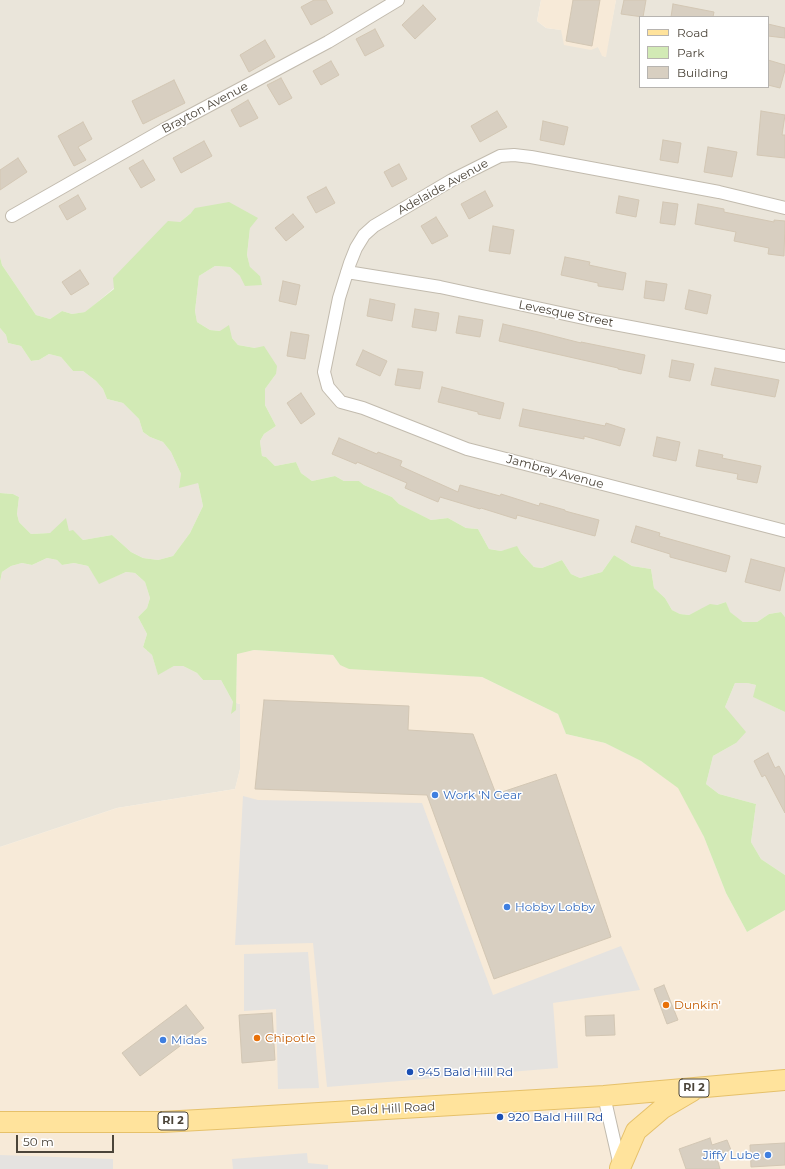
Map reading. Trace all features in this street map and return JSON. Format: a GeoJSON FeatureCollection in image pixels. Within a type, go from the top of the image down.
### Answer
{"type":"FeatureCollection","features":[{"type":"Feature","properties":{"kind":"main road","name":"Bald Hill Road"},"geometry":{"type":"LineString","coordinates":[[0,1122],[162,1122],[604,1096],[785,1080]]}},
{"type":"Feature","properties":{"kind":"main road"},"geometry":{"type":"LineString","coordinates":[[620,1169],[636,1131],[663,1108],[698,1088]]}},
{"type":"Feature","properties":{"kind":"street","name":"Brayton Avenue"},"geometry":{"type":"LineString","coordinates":[[12,216],[163,130],[328,42],[398,0]]}},
{"type":"Feature","properties":{"kind":"street","name":"Adelaide Avenue"},"geometry":{"type":"LineString","coordinates":[[332,394],[324,377],[325,362],[339,298],[347,272],[360,241],[374,226],[452,180],[500,156],[514,155],[531,157],[719,192],[785,208]]}},
{"type":"Feature","properties":{"kind":"street","name":"Levesque Street"},"geometry":{"type":"LineString","coordinates":[[347,272],[440,287],[588,319],[785,356]]}},
{"type":"Feature","properties":{"kind":"street","name":"Jambray Avenue"},"geometry":{"type":"LineString","coordinates":[[332,394],[341,402],[348,405],[363,408],[467,448],[785,531]]}},
{"type":"Feature","properties":{"kind":"street"},"geometry":{"type":"LineString","coordinates":[[604,1096],[620,1169]]}},
{"type":"Feature","properties":{"kind":"shaded area"},"geometry":{"type":"Polygon","coordinates":[[[0,0],[541,0],[537,21],[546,28],[562,30],[598,47],[605,57],[616,0],[785,0],[785,617],[781,612],[769,614],[757,622],[743,622],[729,612],[726,602],[717,605],[710,605],[689,615],[680,614],[672,610],[665,598],[654,588],[651,569],[632,566],[614,555],[602,572],[580,578],[571,574],[562,560],[542,568],[534,567],[517,547],[501,551],[489,549],[478,529],[466,528],[448,518],[431,520],[399,504],[392,497],[364,485],[359,481],[344,481],[335,476],[312,481],[301,473],[296,462],[275,466],[266,457],[262,456],[260,441],[264,434],[276,426],[265,405],[265,389],[276,374],[255,348],[238,345],[232,338],[220,331],[210,330],[197,322],[195,311],[199,276],[215,266],[230,267],[240,276],[260,276],[250,268],[247,255],[250,228],[191,213],[180,222],[114,288],[86,312],[72,314],[62,311],[50,319],[36,315],[2,265],[0,257],[0,0]]]}},
{"type":"Feature","properties":{"kind":"shaded area"},"geometry":{"type":"Polygon","coordinates":[[[541,0],[616,0],[606,57],[602,56],[598,47],[591,50],[564,45],[561,30],[546,28],[537,21],[541,0]]]}},
{"type":"Feature","properties":{"kind":"shaded area"},"geometry":{"type":"Polygon","coordinates":[[[0,328],[6,335],[8,343],[21,346],[31,361],[39,360],[49,354],[61,357],[73,371],[83,371],[96,381],[103,389],[107,399],[123,403],[139,419],[143,432],[150,437],[163,442],[171,452],[181,474],[198,483],[203,506],[190,533],[173,556],[158,560],[143,558],[131,552],[112,535],[83,540],[73,531],[31,534],[19,522],[17,514],[19,497],[13,494],[0,493],[0,328]]]}},
{"type":"Feature","properties":{"kind":"shaded area"},"geometry":{"type":"Polygon","coordinates":[[[47,558],[57,560],[62,565],[74,563],[88,566],[99,583],[126,572],[135,573],[145,582],[150,598],[147,608],[138,617],[147,634],[143,647],[152,655],[158,674],[174,666],[183,666],[197,673],[203,680],[221,680],[233,702],[240,704],[240,769],[235,789],[117,808],[0,847],[0,582],[2,572],[11,566],[22,563],[32,565],[47,558]]]}},
{"type":"Feature","properties":{"kind":"shaded area"},"geometry":{"type":"Polygon","coordinates":[[[254,650],[333,655],[340,665],[482,677],[558,714],[566,734],[605,743],[641,761],[679,788],[704,837],[726,893],[747,932],[785,910],[785,1169],[0,1169],[0,847],[117,808],[235,789],[240,769],[240,704],[236,703],[237,653],[254,650]]]}},
{"type":"Feature","properties":{"kind":"shaded area"},"geometry":{"type":"Polygon","coordinates":[[[735,683],[756,685],[754,697],[785,712],[785,875],[761,859],[751,842],[756,804],[719,794],[706,784],[713,756],[736,743],[725,707],[735,683]]]}},
{"type":"Feature","properties":{"kind":"shaded area"},"geometry":{"type":"Polygon","coordinates":[[[243,796],[258,800],[422,803],[493,995],[621,946],[640,990],[553,1003],[558,1068],[327,1087],[313,943],[235,945],[243,796]]]}},
{"type":"Feature","properties":{"kind":"shaded area"},"geometry":{"type":"Polygon","coordinates":[[[308,952],[319,1088],[278,1089],[276,1009],[244,1011],[244,954],[308,952]]]}},
{"type":"Feature","properties":{"kind":"shaded area"},"geometry":{"type":"Polygon","coordinates":[[[307,1153],[308,1163],[328,1165],[328,1169],[233,1169],[232,1159],[307,1153]]]}},
{"type":"Feature","properties":{"kind":"shaded area"},"geometry":{"type":"Polygon","coordinates":[[[0,1155],[113,1159],[113,1169],[0,1169],[0,1155]]]}},
{"type":"Feature","properties":{"kind":"green space"},"geometry":{"type":"Polygon","coordinates":[[[229,202],[258,218],[250,228],[247,255],[250,267],[260,276],[262,285],[245,286],[240,276],[230,267],[215,266],[199,276],[195,311],[197,322],[210,330],[220,331],[229,325],[232,338],[238,345],[255,348],[264,346],[277,366],[276,374],[265,389],[265,405],[276,426],[264,434],[260,441],[262,456],[266,457],[275,466],[296,462],[301,473],[312,481],[335,476],[344,481],[359,481],[364,485],[392,497],[399,504],[431,520],[448,518],[466,528],[478,529],[489,549],[501,551],[517,546],[521,553],[534,567],[542,568],[562,560],[571,574],[580,578],[602,572],[614,555],[632,566],[651,569],[654,588],[665,598],[672,610],[680,614],[689,615],[710,604],[717,605],[726,602],[730,612],[743,622],[757,622],[769,614],[781,612],[785,617],[785,712],[753,697],[756,685],[735,683],[725,707],[746,732],[736,743],[713,756],[706,784],[719,794],[756,804],[751,842],[761,859],[785,875],[785,910],[747,932],[726,893],[704,837],[678,788],[641,761],[605,743],[566,734],[558,714],[482,677],[349,669],[340,665],[333,655],[254,650],[237,654],[236,710],[231,714],[233,702],[221,680],[203,680],[197,673],[183,666],[174,666],[158,675],[152,655],[143,647],[147,634],[138,617],[147,608],[150,598],[145,582],[135,573],[126,572],[99,584],[88,566],[74,563],[62,565],[57,560],[47,558],[32,565],[22,563],[11,566],[2,572],[0,582],[0,493],[13,494],[19,497],[17,514],[19,522],[31,534],[50,533],[66,518],[69,531],[73,530],[83,540],[112,535],[131,552],[143,558],[158,560],[173,556],[190,533],[203,506],[198,483],[179,488],[181,474],[171,452],[163,442],[150,437],[143,432],[139,419],[123,403],[107,399],[103,389],[96,381],[83,371],[73,371],[61,357],[49,354],[39,360],[31,361],[21,346],[8,343],[6,335],[0,328],[0,257],[2,265],[36,315],[50,319],[62,311],[72,314],[85,312],[114,289],[113,278],[168,221],[180,222],[195,208],[229,202]]]}},
{"type":"Feature","properties":{"kind":"building"},"geometry":{"type":"Polygon","coordinates":[[[314,0],[326,0],[333,13],[311,25],[301,7],[314,0]]]}},
{"type":"Feature","properties":{"kind":"building"},"geometry":{"type":"Polygon","coordinates":[[[573,0],[600,0],[592,46],[566,41],[573,0]]]}},
{"type":"Feature","properties":{"kind":"building"},"geometry":{"type":"Polygon","coordinates":[[[624,0],[646,0],[643,16],[621,14],[624,0]]]}},
{"type":"Feature","properties":{"kind":"building"},"geometry":{"type":"Polygon","coordinates":[[[673,4],[714,12],[713,16],[671,16],[673,4]]]}},
{"type":"Feature","properties":{"kind":"building"},"geometry":{"type":"Polygon","coordinates":[[[423,5],[436,19],[415,39],[402,25],[423,5]]]}},
{"type":"Feature","properties":{"kind":"building"},"geometry":{"type":"Polygon","coordinates":[[[769,24],[785,28],[785,38],[769,36],[769,24]]]}},
{"type":"Feature","properties":{"kind":"building"},"geometry":{"type":"Polygon","coordinates":[[[375,29],[384,46],[365,56],[356,39],[375,29]]]}},
{"type":"Feature","properties":{"kind":"building"},"geometry":{"type":"Polygon","coordinates":[[[265,40],[275,57],[249,72],[240,55],[265,40]]]}},
{"type":"Feature","properties":{"kind":"building"},"geometry":{"type":"Polygon","coordinates":[[[769,60],[785,65],[780,88],[769,85],[769,60]]]}},
{"type":"Feature","properties":{"kind":"building"},"geometry":{"type":"Polygon","coordinates":[[[331,61],[339,75],[321,85],[313,71],[331,61]]]}},
{"type":"Feature","properties":{"kind":"building"},"geometry":{"type":"Polygon","coordinates":[[[281,78],[292,98],[279,105],[267,85],[281,78]]]}},
{"type":"Feature","properties":{"kind":"building"},"geometry":{"type":"Polygon","coordinates":[[[174,80],[185,103],[143,124],[132,101],[174,80]]]}},
{"type":"Feature","properties":{"kind":"building"},"geometry":{"type":"Polygon","coordinates":[[[248,100],[258,118],[240,127],[231,110],[248,100]]]}},
{"type":"Feature","properties":{"kind":"building"},"geometry":{"type":"Polygon","coordinates":[[[497,111],[507,127],[480,142],[471,126],[497,111]]]}},
{"type":"Feature","properties":{"kind":"building"},"geometry":{"type":"Polygon","coordinates":[[[761,111],[785,115],[782,135],[785,135],[785,158],[757,155],[761,111]]]}},
{"type":"Feature","properties":{"kind":"building"},"geometry":{"type":"Polygon","coordinates":[[[543,121],[568,127],[564,145],[540,140],[543,121]]]}},
{"type":"Feature","properties":{"kind":"building"},"geometry":{"type":"Polygon","coordinates":[[[83,122],[92,139],[78,147],[86,160],[74,166],[58,136],[83,122]]]}},
{"type":"Feature","properties":{"kind":"building"},"geometry":{"type":"Polygon","coordinates":[[[663,140],[681,143],[678,163],[660,160],[663,140]]]}},
{"type":"Feature","properties":{"kind":"building"},"geometry":{"type":"Polygon","coordinates":[[[204,141],[212,156],[181,173],[173,158],[204,141]]]}},
{"type":"Feature","properties":{"kind":"building"},"geometry":{"type":"Polygon","coordinates":[[[708,147],[737,152],[732,177],[704,172],[708,147]]]}},
{"type":"Feature","properties":{"kind":"building"},"geometry":{"type":"Polygon","coordinates":[[[18,158],[27,172],[0,190],[0,170],[18,158]]]}},
{"type":"Feature","properties":{"kind":"building"},"geometry":{"type":"Polygon","coordinates":[[[143,160],[155,180],[141,188],[129,168],[143,160]]]}},
{"type":"Feature","properties":{"kind":"building"},"geometry":{"type":"Polygon","coordinates":[[[399,164],[407,179],[392,187],[384,172],[399,164]]]}},
{"type":"Feature","properties":{"kind":"building"},"geometry":{"type":"Polygon","coordinates":[[[326,187],[335,203],[316,213],[307,197],[326,187]]]}},
{"type":"Feature","properties":{"kind":"building"},"geometry":{"type":"Polygon","coordinates":[[[485,191],[493,206],[469,219],[461,204],[485,191]]]}},
{"type":"Feature","properties":{"kind":"building"},"geometry":{"type":"Polygon","coordinates":[[[78,195],[86,209],[67,220],[59,206],[78,195]]]}},
{"type":"Feature","properties":{"kind":"building"},"geometry":{"type":"Polygon","coordinates":[[[619,196],[639,200],[636,217],[616,213],[619,196]]]}},
{"type":"Feature","properties":{"kind":"building"},"geometry":{"type":"Polygon","coordinates":[[[663,202],[678,204],[675,225],[660,223],[663,202]]]}},
{"type":"Feature","properties":{"kind":"building"},"geometry":{"type":"Polygon","coordinates":[[[698,204],[724,209],[724,212],[774,222],[774,220],[785,221],[784,256],[768,254],[769,248],[734,241],[736,232],[695,224],[698,204]]]}},
{"type":"Feature","properties":{"kind":"building"},"geometry":{"type":"Polygon","coordinates":[[[293,214],[304,227],[286,241],[275,228],[293,214]]]}},
{"type":"Feature","properties":{"kind":"building"},"geometry":{"type":"Polygon","coordinates":[[[436,217],[448,236],[432,244],[421,226],[436,217]]]}},
{"type":"Feature","properties":{"kind":"building"},"geometry":{"type":"Polygon","coordinates":[[[493,226],[514,230],[510,254],[489,251],[493,226]]]}},
{"type":"Feature","properties":{"kind":"building"},"geometry":{"type":"Polygon","coordinates":[[[565,257],[590,262],[589,265],[626,273],[623,290],[598,286],[598,283],[561,275],[565,257]]]}},
{"type":"Feature","properties":{"kind":"building"},"geometry":{"type":"Polygon","coordinates":[[[80,270],[89,284],[71,295],[62,282],[80,270]]]}},
{"type":"Feature","properties":{"kind":"building"},"geometry":{"type":"Polygon","coordinates":[[[283,281],[300,285],[296,305],[279,301],[283,281]]]}},
{"type":"Feature","properties":{"kind":"building"},"geometry":{"type":"Polygon","coordinates":[[[646,281],[667,284],[664,301],[644,298],[646,281]]]}},
{"type":"Feature","properties":{"kind":"building"},"geometry":{"type":"Polygon","coordinates":[[[689,290],[711,295],[707,314],[685,309],[689,290]]]}},
{"type":"Feature","properties":{"kind":"building"},"geometry":{"type":"Polygon","coordinates":[[[370,299],[395,304],[392,321],[367,316],[370,299]]]}},
{"type":"Feature","properties":{"kind":"building"},"geometry":{"type":"Polygon","coordinates":[[[415,309],[439,313],[436,331],[412,327],[415,309]]]}},
{"type":"Feature","properties":{"kind":"building"},"geometry":{"type":"Polygon","coordinates":[[[459,316],[483,320],[480,337],[456,333],[459,316]]]}},
{"type":"Feature","properties":{"kind":"building"},"geometry":{"type":"Polygon","coordinates":[[[503,324],[581,343],[645,355],[641,374],[499,341],[503,324]]]}},
{"type":"Feature","properties":{"kind":"building"},"geometry":{"type":"Polygon","coordinates":[[[291,332],[309,335],[305,359],[287,356],[291,332]]]}},
{"type":"Feature","properties":{"kind":"building"},"geometry":{"type":"Polygon","coordinates":[[[363,350],[387,361],[380,376],[356,365],[363,350]]]}},
{"type":"Feature","properties":{"kind":"building"},"geometry":{"type":"Polygon","coordinates":[[[672,360],[694,364],[690,381],[669,377],[672,360]]]}},
{"type":"Feature","properties":{"kind":"building"},"geometry":{"type":"Polygon","coordinates":[[[715,368],[779,380],[775,397],[711,385],[715,368]]]}},
{"type":"Feature","properties":{"kind":"building"},"geometry":{"type":"Polygon","coordinates":[[[398,369],[423,372],[420,389],[395,385],[398,369]]]}},
{"type":"Feature","properties":{"kind":"building"},"geometry":{"type":"Polygon","coordinates":[[[442,387],[504,403],[500,419],[438,402],[442,387]]]}},
{"type":"Feature","properties":{"kind":"building"},"geometry":{"type":"Polygon","coordinates":[[[301,393],[315,414],[301,424],[287,403],[301,393]]]}},
{"type":"Feature","properties":{"kind":"building"},"geometry":{"type":"Polygon","coordinates":[[[523,409],[605,426],[606,423],[625,429],[620,446],[584,436],[584,439],[519,426],[523,409]]]}},
{"type":"Feature","properties":{"kind":"building"},"geometry":{"type":"Polygon","coordinates":[[[657,437],[680,442],[676,461],[653,456],[657,437]]]}},
{"type":"Feature","properties":{"kind":"building"},"geometry":{"type":"Polygon","coordinates":[[[339,438],[377,454],[378,452],[402,461],[400,466],[458,492],[460,485],[500,496],[501,494],[539,506],[540,503],[599,520],[595,536],[517,515],[516,519],[440,497],[438,502],[405,488],[407,483],[357,462],[356,464],[332,454],[339,438]]]}},
{"type":"Feature","properties":{"kind":"building"},"geometry":{"type":"Polygon","coordinates":[[[699,450],[723,455],[722,458],[761,466],[757,483],[737,479],[738,474],[696,466],[699,450]]]}},
{"type":"Feature","properties":{"kind":"building"},"geometry":{"type":"Polygon","coordinates":[[[636,526],[660,533],[659,536],[730,556],[726,572],[670,557],[670,554],[631,542],[636,526]]]}},
{"type":"Feature","properties":{"kind":"building"},"geometry":{"type":"Polygon","coordinates":[[[751,559],[785,568],[780,591],[745,582],[751,559]]]}},
{"type":"Feature","properties":{"kind":"building"},"geometry":{"type":"Polygon","coordinates":[[[264,700],[409,706],[408,730],[473,734],[496,794],[556,774],[611,937],[494,979],[427,795],[255,789],[264,700]]]}},
{"type":"Feature","properties":{"kind":"building"},"geometry":{"type":"Polygon","coordinates":[[[768,753],[775,768],[779,766],[785,777],[785,813],[765,775],[762,777],[754,761],[768,753]]]}},
{"type":"Feature","properties":{"kind":"building","name":"Dunkin'"},"geometry":{"type":"Polygon","coordinates":[[[664,985],[678,1020],[667,1024],[654,989],[664,985]]]}},
{"type":"Feature","properties":{"kind":"building","name":"Midas"},"geometry":{"type":"Polygon","coordinates":[[[186,1005],[204,1028],[140,1076],[122,1053],[186,1005]]]}},
{"type":"Feature","properties":{"kind":"building","name":"Chipotle"},"geometry":{"type":"Polygon","coordinates":[[[272,1013],[275,1060],[242,1063],[239,1015],[272,1013]]]}},
{"type":"Feature","properties":{"kind":"building"},"geometry":{"type":"Polygon","coordinates":[[[614,1015],[615,1035],[586,1036],[585,1016],[614,1015]]]}},
{"type":"Feature","properties":{"kind":"building"},"geometry":{"type":"Polygon","coordinates":[[[710,1138],[712,1145],[727,1140],[731,1150],[716,1155],[720,1169],[686,1169],[679,1149],[710,1138]]]}},
{"type":"Feature","properties":{"kind":"building","name":"Jiffy Lube"},"geometry":{"type":"Polygon","coordinates":[[[785,1143],[785,1165],[751,1167],[750,1145],[785,1143]]]}},
{"type":"Feature","properties":{"kind":"place","name":"Work 'N Gear"},"geometry":{"type":"Point","coordinates":[435,795]}},
{"type":"Feature","properties":{"kind":"place","name":"Hobby Lobby"},"geometry":{"type":"Point","coordinates":[507,907]}},
{"type":"Feature","properties":{"kind":"place","name":"Dunkin'"},"geometry":{"type":"Point","coordinates":[666,1005]}},
{"type":"Feature","properties":{"kind":"place","name":"Chipotle"},"geometry":{"type":"Point","coordinates":[257,1038]}},
{"type":"Feature","properties":{"kind":"place","name":"Midas"},"geometry":{"type":"Point","coordinates":[163,1040]}},
{"type":"Feature","properties":{"kind":"place","name":"945 Bald Hill Rd"},"geometry":{"type":"Point","coordinates":[410,1072]}},
{"type":"Feature","properties":{"kind":"place","name":"920 Bald Hill Rd"},"geometry":{"type":"Point","coordinates":[500,1117]}},
{"type":"Feature","properties":{"kind":"place","name":"Jiffy Lube"},"geometry":{"type":"Point","coordinates":[768,1155]}}]}
